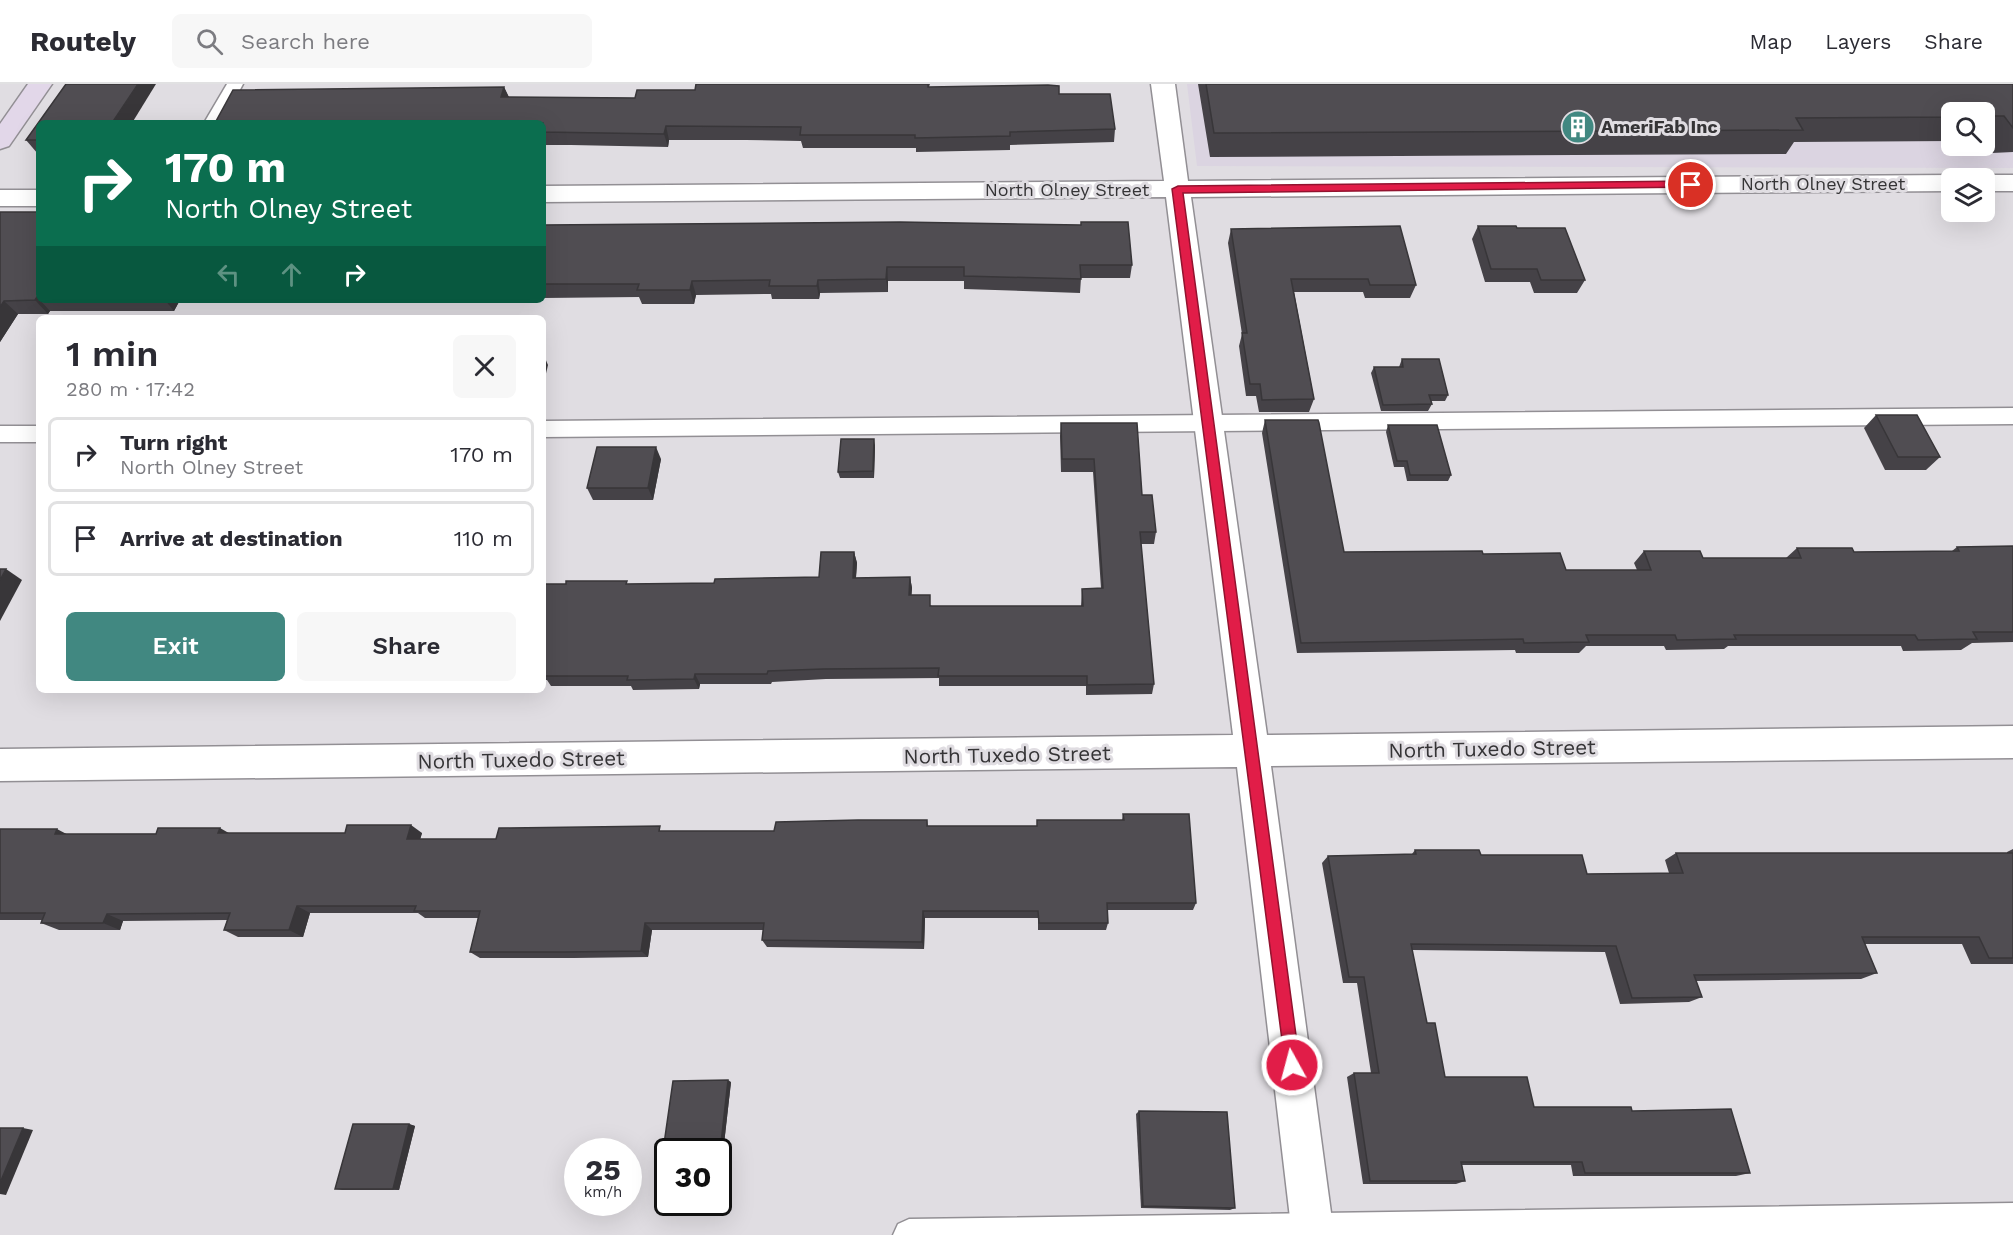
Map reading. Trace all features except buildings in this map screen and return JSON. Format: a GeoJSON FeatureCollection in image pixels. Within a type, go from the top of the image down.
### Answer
{"type":"FeatureCollection","features":[{"type":"Feature","properties":{"kind":"main road"},"geometry":{"type":"LineString","coordinates":[[0,141],[40,84]]}},
{"type":"Feature","properties":{"kind":"street"},"geometry":{"type":"LineString","coordinates":[[1163,84],[1253,752],[1313,1232]]}},
{"type":"Feature","properties":{"kind":"street","name":"North Olney Street"},"geometry":{"type":"LineString","coordinates":[[546,194],[1941,183]]}},
{"type":"Feature","properties":{"kind":"street"},"geometry":{"type":"LineString","coordinates":[[1995,183],[2013,183]]}},
{"type":"Feature","properties":{"kind":"street"},"geometry":{"type":"LineString","coordinates":[[0,198],[36,198]]}},
{"type":"Feature","properties":{"kind":"street","name":"North Tuxedo Street"},"geometry":{"type":"LineString","coordinates":[[0,765],[2013,742]]}},
{"type":"Feature","properties":{"kind":"lane"},"geometry":{"type":"LineString","coordinates":[[215,120],[235,84]]}},
{"type":"Feature","properties":{"kind":"lane"},"geometry":{"type":"LineString","coordinates":[[546,429],[2013,416]]}},
{"type":"Feature","properties":{"kind":"lane"},"geometry":{"type":"LineString","coordinates":[[0,434],[36,434]]}},
{"type":"Feature","properties":{"kind":"lane"},"geometry":{"type":"LineString","coordinates":[[909,1235],[1313,1232],[2013,1219]]}},
{"type":"Feature","properties":{"kind":"shaded area","name":"AmeriFab Inc"},"geometry":{"type":"Polygon","coordinates":[[[1187,84],[2013,84],[2013,168],[1197,166],[1187,84]]]}},
{"type":"Feature","properties":{"kind":"place","name":"AmeriFab Inc"},"geometry":{"type":"Point","coordinates":[1578,127]}},
{"type":"Feature","properties":{"kind":"route"},"geometry":{"type":"LineString","coordinates":[[1292,1065],[1178,189],[1691,185]]}}]}
